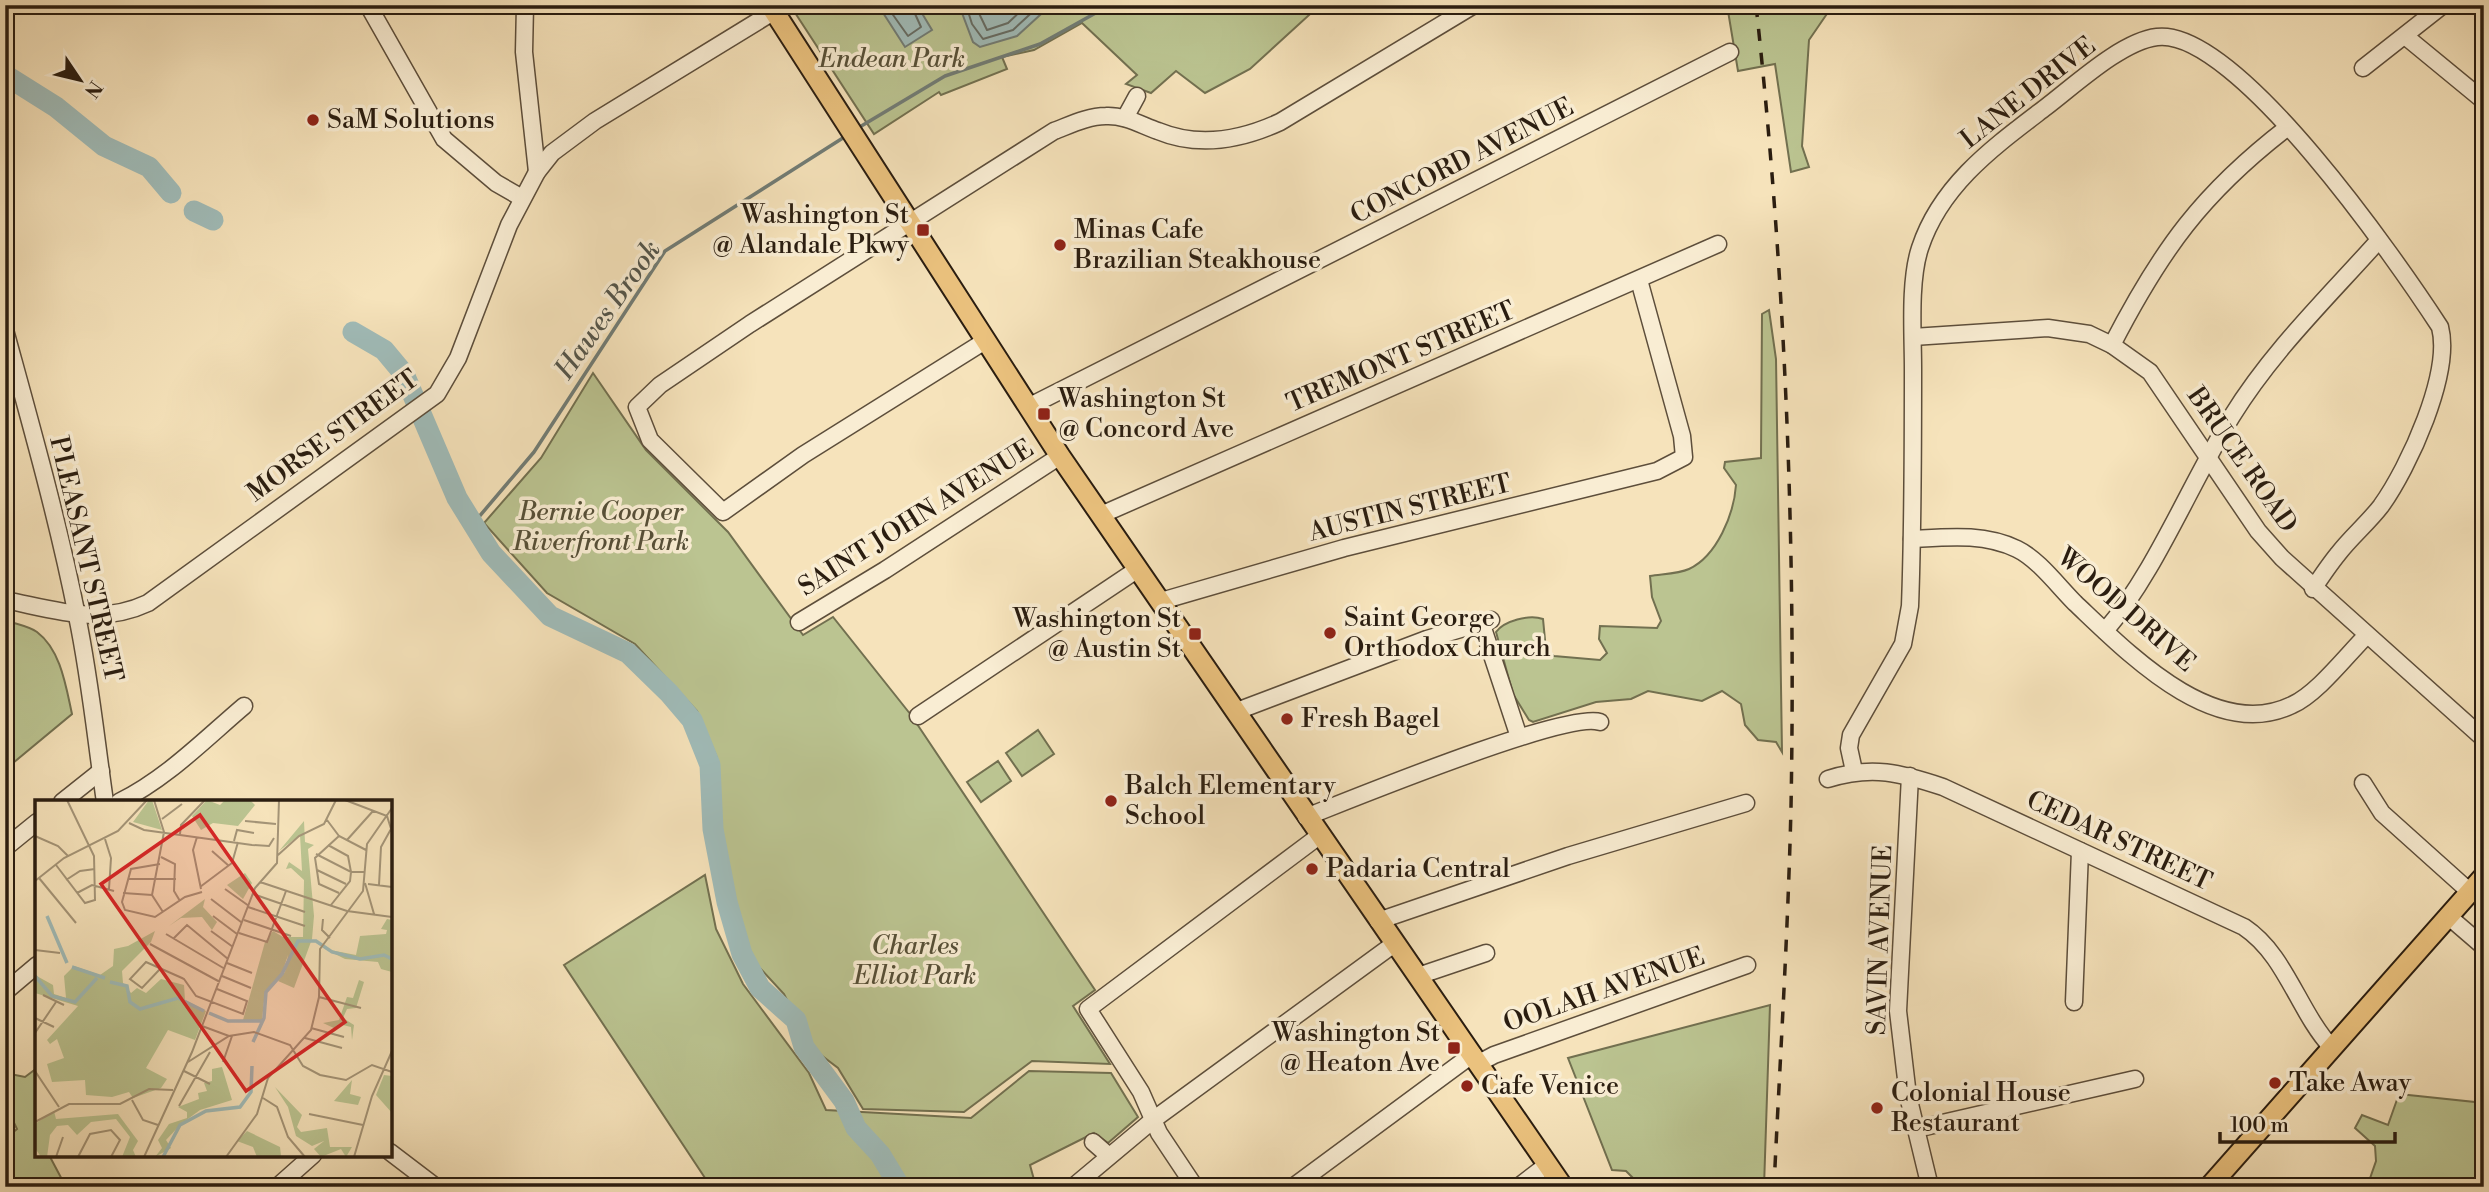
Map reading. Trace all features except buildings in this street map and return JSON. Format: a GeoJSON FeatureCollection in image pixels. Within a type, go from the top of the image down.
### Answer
{"type":"FeatureCollection","features":[{"type":"Feature","properties":{"kind":"main road"},"geometry":{"type":"LineString","coordinates":[[772,8],[1060,456],[1103,514],[1138,569],[1237,710],[1306,817],[1476,1058],[1563,1187]]}},
{"type":"Feature","properties":{"kind":"main road"},"geometry":{"type":"LineString","coordinates":[[2209,1187],[2484,876]]}},
{"type":"Feature","properties":{"kind":"street"},"geometry":{"type":"LineString","coordinates":[[368,5],[444,139],[496,183],[522,198]]}},
{"type":"Feature","properties":{"kind":"street"},"geometry":{"type":"LineString","coordinates":[[525,5],[524,52],[537,173]]}},
{"type":"Feature","properties":{"kind":"street"},"geometry":{"type":"LineString","coordinates":[[2363,68],[2443,5]]}},
{"type":"Feature","properties":{"kind":"street"},"geometry":{"type":"LineString","coordinates":[[985,341],[803,455],[723,512],[650,440],[637,407],[642,399],[739,331],[908,221],[1054,131],[1093,117],[1125,118],[1160,132],[1211,142],[1255,133],[1280,122],[1470,6]]}},
{"type":"Feature","properties":{"kind":"street","name":"MORSE STREET"},"geometry":{"type":"LineString","coordinates":[[5,600],[77,614],[117,615],[148,603],[430,402],[458,358],[522,198],[552,153],[569,138],[772,8]]}},
{"type":"Feature","properties":{"kind":"street","name":"LANE DRIVE"},"geometry":{"type":"LineString","coordinates":[[1854,771],[1849,748],[1851,735],[1903,644],[1910,606],[1913,337],[1919,251],[1933,216],[1984,153],[2114,56],[2141,41],[2159,36],[2197,47],[2224,64],[2288,127],[2379,240],[2440,327],[2444,344],[2442,367],[2427,412],[2382,504],[2338,553],[2313,589]]}},
{"type":"Feature","properties":{"kind":"street"},"geometry":{"type":"LineString","coordinates":[[2405,36],[2484,101]]}},
{"type":"Feature","properties":{"kind":"street","name":"CONCORD AVENUE"},"geometry":{"type":"LineString","coordinates":[[1028,407],[1730,52]]}},
{"type":"Feature","properties":{"kind":"street"},"geometry":{"type":"LineString","coordinates":[[1125,118],[1137,96]]}},
{"type":"Feature","properties":{"kind":"street"},"geometry":{"type":"LineString","coordinates":[[2112,345],[2144,283],[2179,231],[2241,165],[2288,127]]}},
{"type":"Feature","properties":{"kind":"street"},"geometry":{"type":"LineString","coordinates":[[2105,631],[2147,568],[2208,457],[2260,375],[2379,240]]}},
{"type":"Feature","properties":{"kind":"street","name":"TREMONT STREET"},"geometry":{"type":"LineString","coordinates":[[1103,514],[1718,244]]}},
{"type":"Feature","properties":{"kind":"street","name":"AUSTIN STREET"},"geometry":{"type":"LineString","coordinates":[[1161,601],[1343,548],[1596,487],[1672,465],[1684,457],[1682,436],[1639,279]]}},
{"type":"Feature","properties":{"kind":"street","name":"BRUCE ROAD"},"geometry":{"type":"LineString","coordinates":[[1913,337],[2048,328],[2089,334],[2112,345],[2150,372],[2258,531],[2313,589],[2484,739]]}},
{"type":"Feature","properties":{"kind":"street","name":"PLEASANT STREET"},"geometry":{"type":"LineString","coordinates":[[5,330],[55,517],[77,614],[95,718],[105,800]]}},
{"type":"Feature","properties":{"kind":"street","name":"SAINT JOHN AVENUE"},"geometry":{"type":"LineString","coordinates":[[799,622],[885,570],[1060,456]]}},
{"type":"Feature","properties":{"kind":"street","name":"WOOD DRIVE"},"geometry":{"type":"LineString","coordinates":[[1912,538],[1980,538],[2021,551],[2105,631],[2166,680],[2202,704],[2254,714],[2294,705],[2366,636]]}},
{"type":"Feature","properties":{"kind":"street"},"geometry":{"type":"LineString","coordinates":[[918,716],[1138,569]]}},
{"type":"Feature","properties":{"kind":"street"},"geometry":{"type":"LineString","coordinates":[[1237,710],[1427,639],[1486,621],[1519,737]]}},
{"type":"Feature","properties":{"kind":"street"},"geometry":{"type":"LineString","coordinates":[[123,800],[142,791],[167,772],[244,706]]}},
{"type":"Feature","properties":{"kind":"street"},"geometry":{"type":"LineString","coordinates":[[1306,817],[1519,737],[1581,719],[1600,722]]}},
{"type":"Feature","properties":{"kind":"street"},"geometry":{"type":"LineString","coordinates":[[65,800],[101,771]]}},
{"type":"Feature","properties":{"kind":"street","name":"CEDAR STREET"},"geometry":{"type":"LineString","coordinates":[[1828,779],[1854,771],[1910,776],[1979,803],[2255,935],[2270,951],[2310,1023],[2332,1048]]}},
{"type":"Feature","properties":{"kind":"street","name":"SAVIN AVENUE"},"geometry":{"type":"LineString","coordinates":[[1910,776],[1898,1011],[1902,1054],[1930,1187]]}},
{"type":"Feature","properties":{"kind":"street"},"geometry":{"type":"LineString","coordinates":[[2363,783],[2382,813],[2470,892]]}},
{"type":"Feature","properties":{"kind":"street"},"geometry":{"type":"LineString","coordinates":[[1378,921],[1568,856],[1746,803]]}},
{"type":"Feature","properties":{"kind":"street"},"geometry":{"type":"LineString","coordinates":[[5,848],[35,824]]}},
{"type":"Feature","properties":{"kind":"street"},"geometry":{"type":"LineString","coordinates":[[1195,1187],[1158,1133],[1141,1092],[1088,1009],[1319,836]]}},
{"type":"Feature","properties":{"kind":"street"},"geometry":{"type":"LineString","coordinates":[[2074,1002],[2080,851]]}},
{"type":"Feature","properties":{"kind":"street"},"geometry":{"type":"LineString","coordinates":[[2448,916],[2484,947]]}},
{"type":"Feature","properties":{"kind":"street"},"geometry":{"type":"LineString","coordinates":[[1073,1187],[1153,1120],[1394,944]]}},
{"type":"Feature","properties":{"kind":"street"},"geometry":{"type":"LineString","coordinates":[[1418,976],[1486,953]]}},
{"type":"Feature","properties":{"kind":"street","name":"OOLAH AVENUE"},"geometry":{"type":"LineString","coordinates":[[1293,1187],[1476,1058],[1494,1055],[1748,965]]}},
{"type":"Feature","properties":{"kind":"street"},"geometry":{"type":"LineString","coordinates":[[5,992],[35,967]]}},
{"type":"Feature","properties":{"kind":"street"},"geometry":{"type":"LineString","coordinates":[[1916,1129],[2134,1079]]}},
{"type":"Feature","properties":{"kind":"street"},"geometry":{"type":"LineString","coordinates":[[1093,1142],[1109,1156]]}},
{"type":"Feature","properties":{"kind":"street"},"geometry":{"type":"LineString","coordinates":[[392,1154],[436,1187]]}},
{"type":"Feature","properties":{"kind":"street"},"geometry":{"type":"LineString","coordinates":[[277,1187],[311,1157]]}},
{"type":"Feature","properties":{"kind":"street"},"geometry":{"type":"LineString","coordinates":[[1518,1187],[1548,1164]]}},
{"type":"Feature","properties":{"kind":"green space","name":"Endean Park"},"geometry":{"type":"Polygon","coordinates":[[[790,5],[1320,5],[1250,69],[1205,93],[1176,71],[1151,93],[1126,84],[1137,75],[1082,23],[1034,50],[1002,57],[1007,69],[941,95],[939,92],[874,134],[790,5]]]}},
{"type":"Feature","properties":{"kind":"green space"},"geometry":{"type":"Polygon","coordinates":[[[1727,5],[1833,5],[1809,40],[1802,146],[1809,167],[1791,172],[1775,64],[1738,71],[1727,5]]]}},
{"type":"Feature","properties":{"kind":"green space"},"geometry":{"type":"Polygon","coordinates":[[[1769,310],[1776,359],[1782,752],[1776,742],[1758,740],[1745,725],[1741,704],[1722,691],[1702,701],[1648,691],[1631,699],[1596,702],[1533,722],[1529,720],[1513,694],[1496,632],[1517,619],[1543,619],[1546,650],[1554,656],[1600,660],[1607,653],[1599,639],[1600,626],[1657,628],[1661,621],[1652,597],[1650,576],[1685,571],[1708,554],[1728,521],[1735,496],[1736,485],[1724,468],[1725,462],[1761,458],[1762,314],[1769,310]]]}},
{"type":"Feature","properties":{"kind":"green space"},"geometry":{"type":"Polygon","coordinates":[[[593,373],[646,450],[728,532],[803,635],[833,617],[911,715],[1095,990],[1073,1006],[1110,1064],[1032,1061],[964,1112],[863,1109],[838,1068],[821,1055],[804,1033],[784,994],[746,953],[722,844],[717,758],[697,711],[635,644],[547,593],[484,523],[541,458],[593,373]]]}},
{"type":"Feature","properties":{"kind":"green space"},"geometry":{"type":"Polygon","coordinates":[[[5,620],[34,630],[52,649],[65,681],[72,714],[7,768],[5,620]]]}},
{"type":"Feature","properties":{"kind":"green space"},"geometry":{"type":"Polygon","coordinates":[[[1038,730],[1054,754],[1022,776],[1006,753],[1038,730]]]}},
{"type":"Feature","properties":{"kind":"green space"},"geometry":{"type":"Polygon","coordinates":[[[998,761],[1011,781],[981,802],[967,782],[998,761]]]}},
{"type":"Feature","properties":{"kind":"green space"},"geometry":{"type":"Polygon","coordinates":[[[705,875],[716,929],[743,984],[809,1073],[826,1110],[971,1118],[1029,1071],[1111,1073],[1138,1117],[1108,1143],[1094,1133],[1030,1165],[1036,1187],[711,1187],[564,965],[705,875]]]}},
{"type":"Feature","properties":{"kind":"green space"},"geometry":{"type":"Polygon","coordinates":[[[1770,1005],[1764,1187],[1642,1187],[1626,1171],[1612,1170],[1568,1058],[1770,1005]]]}},
{"type":"Feature","properties":{"kind":"green space"},"geometry":{"type":"Polygon","coordinates":[[[35,1070],[35,1157],[50,1157],[66,1187],[5,1187],[5,1139],[17,1129],[5,1104],[5,1073],[25,1077],[35,1070]]]}},
{"type":"Feature","properties":{"kind":"green space"},"geometry":{"type":"Polygon","coordinates":[[[2399,1094],[2484,1103],[2484,1187],[2367,1187],[2376,1161],[2375,1146],[2355,1128],[2362,1115],[2388,1125],[2399,1094]]]}},
{"type":"Feature","properties":{"kind":"water"},"geometry":{"type":"Polygon","coordinates":[[[878,5],[917,5],[932,30],[905,47],[878,5]]]}},
{"type":"Feature","properties":{"kind":"water"},"geometry":{"type":"Polygon","coordinates":[[[959,5],[1051,5],[1017,36],[980,47],[973,42],[959,5]]]}},
{"type":"Feature","properties":{"kind":"waterway","name":"Hawes Brook"},"geometry":{"type":"LineString","coordinates":[[858,128],[945,76],[1040,44],[1110,5]]}},
{"type":"Feature","properties":{"kind":"waterway"},"geometry":{"type":"LineString","coordinates":[[5,75],[56,107],[104,146],[149,167],[171,193]]}},
{"type":"Feature","properties":{"kind":"waterway","name":"Hawes Brook"},"geometry":{"type":"LineString","coordinates":[[472,525],[534,452],[665,251],[846,136]]}},
{"type":"Feature","properties":{"kind":"waterway"},"geometry":{"type":"LineString","coordinates":[[194,211],[213,220]]}},
{"type":"Feature","properties":{"kind":"waterway"},"geometry":{"type":"LineString","coordinates":[[353,332],[384,350],[404,374],[457,498],[491,553],[550,616],[628,653],[692,720],[710,765],[713,829],[727,902],[742,954],[760,988],[796,1020],[804,1047],[844,1101],[856,1128],[880,1154],[900,1187]]}},
{"type":"Feature","properties":{"kind":"railway"},"geometry":{"type":"LineString","coordinates":[[1756,5],[1781,305],[1792,606],[1790,854],[1774,1187]]}},
{"type":"Feature","properties":{"kind":"place","name":"SaM Solutions"},"geometry":{"type":"Point","coordinates":[313,120]}},
{"type":"Feature","properties":{"kind":"place","name":"Washington St @ Alandale Pkwy"},"geometry":{"type":"Point","coordinates":[923,230]}},
{"type":"Feature","properties":{"kind":"place","name":"Minas Cafe Brazilian Steakhouse"},"geometry":{"type":"Point","coordinates":[1060,245]}},
{"type":"Feature","properties":{"kind":"place","name":"Washington St @ Concord Ave"},"geometry":{"type":"Point","coordinates":[1044,414]}},
{"type":"Feature","properties":{"kind":"place","name":"Saint George Orthodox Church"},"geometry":{"type":"Point","coordinates":[1330,633]}},
{"type":"Feature","properties":{"kind":"place","name":"Washington St @ Austin St"},"geometry":{"type":"Point","coordinates":[1195,634]}},
{"type":"Feature","properties":{"kind":"place","name":"Fresh Bagel"},"geometry":{"type":"Point","coordinates":[1287,719]}},
{"type":"Feature","properties":{"kind":"place","name":"Balch Elementary School"},"geometry":{"type":"Point","coordinates":[1111,801]}},
{"type":"Feature","properties":{"kind":"place","name":"Padaria Central"},"geometry":{"type":"Point","coordinates":[1312,869]}},
{"type":"Feature","properties":{"kind":"place","name":"Washington St @ Heaton Ave"},"geometry":{"type":"Point","coordinates":[1454,1048]}},
{"type":"Feature","properties":{"kind":"place","name":"Take Away"},"geometry":{"type":"Point","coordinates":[2275,1083]}},
{"type":"Feature","properties":{"kind":"place","name":"Cafe Venice"},"geometry":{"type":"Point","coordinates":[1467,1086]}},
{"type":"Feature","properties":{"kind":"place","name":"Colonial House Restaurant"},"geometry":{"type":"Point","coordinates":[1877,1108]}},
{"type":"Feature","properties":{"kind":"park label","name":"Bernie Cooper Riverfront Park"},"geometry":{"type":"Point","coordinates":[601,527]}},
{"type":"Feature","properties":{"kind":"park label","name":"Charles Elliot Park"},"geometry":{"type":"Point","coordinates":[915,961]}}]}
